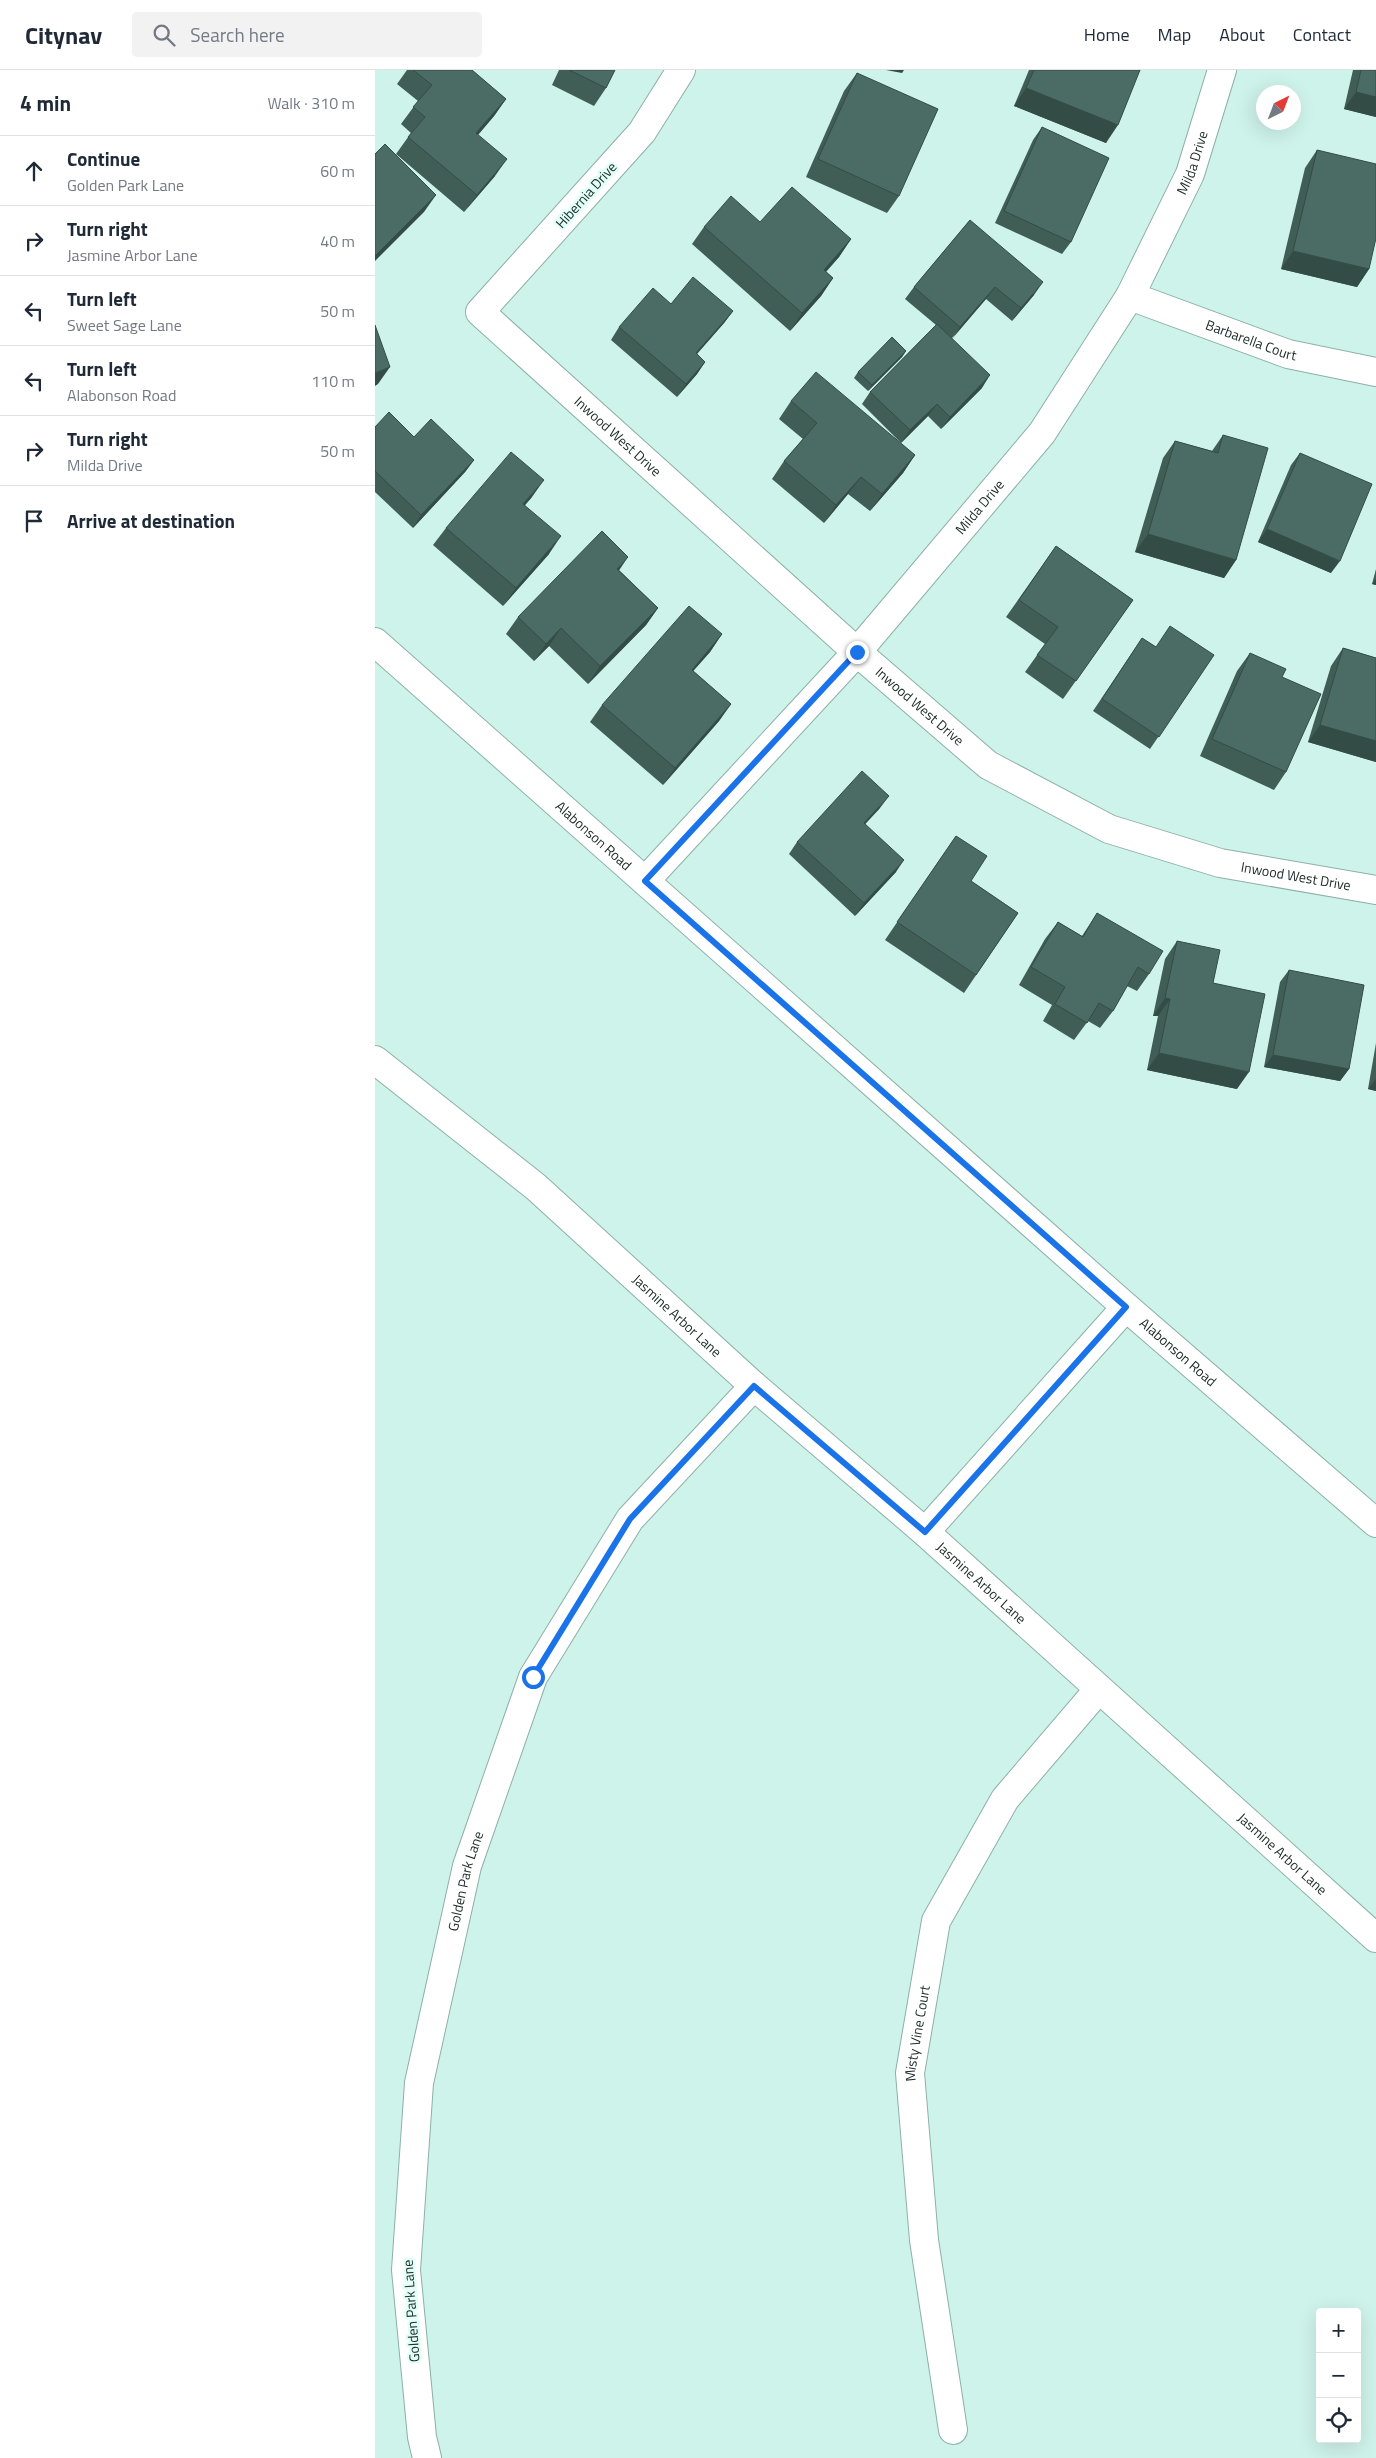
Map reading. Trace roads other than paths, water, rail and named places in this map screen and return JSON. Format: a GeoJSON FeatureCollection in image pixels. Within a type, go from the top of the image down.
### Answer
{"type":"FeatureCollection","features":[{"type":"Feature","properties":{"kind":"street","name":"Hibernia Drive"},"geometry":{"type":"LineString","coordinates":[[480,312],[642,132],[681,70]]}},
{"type":"Feature","properties":{"kind":"street","name":"Milda Drive"},"geometry":{"type":"LineString","coordinates":[[645,881],[857,652],[1041,433],[1130,296],[1189,174],[1222,70]]}},
{"type":"Feature","properties":{"kind":"street","name":"Barbarella Court"},"geometry":{"type":"LineString","coordinates":[[1130,296],[1288,354],[1376,372]]}},
{"type":"Feature","properties":{"kind":"street","name":"Inwood West Drive"},"geometry":{"type":"LineString","coordinates":[[480,312],[857,652],[988,765],[1109,829],[1220,863],[1376,890]]}},
{"type":"Feature","properties":{"kind":"street","name":"Alabonson Road"},"geometry":{"type":"LineString","coordinates":[[375,642],[1126,1307],[1376,1523]]}},
{"type":"Feature","properties":{"kind":"street","name":"Jasmine Arbor Lane"},"geometry":{"type":"LineString","coordinates":[[378,1067],[536,1187],[754,1386],[925,1532],[1376,1938]]}},
{"type":"Feature","properties":{"kind":"street"},"geometry":{"type":"LineString","coordinates":[[925,1532],[1126,1307]]}},
{"type":"Feature","properties":{"kind":"street","name":"Golden Park Lane"},"geometry":{"type":"LineString","coordinates":[[427,2458],[422,2437],[407,2261],[419,2083],[467,1866],[533,1677],[630,1519],[754,1386]]}},
{"type":"Feature","properties":{"kind":"street","name":"Misty Vine Court"},"geometry":{"type":"LineString","coordinates":[[953,2430],[924,2240],[910,2073],[936,1921],[1005,1799],[1099,1689]]}}]}
